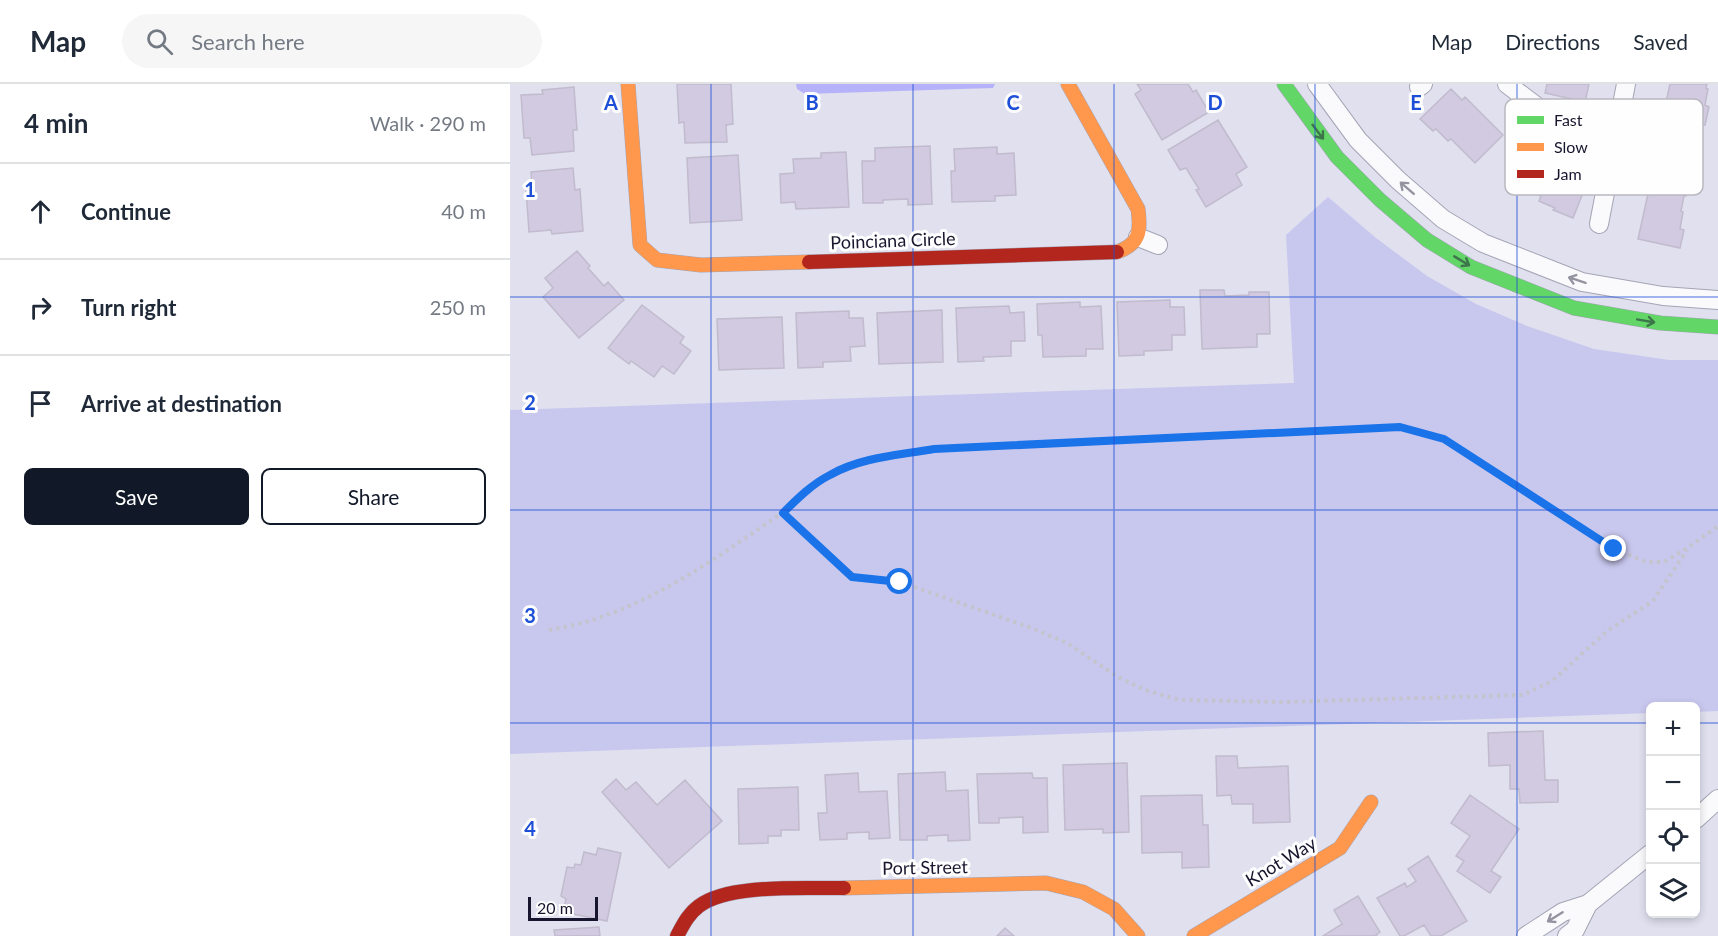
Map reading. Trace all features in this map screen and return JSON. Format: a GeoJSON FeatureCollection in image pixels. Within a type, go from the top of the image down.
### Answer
{"type":"FeatureCollection","features":[{"type":"Feature","properties":{"kind":"street","name":"Poinciana Circle"},"geometry":{"type":"LineString","coordinates":[[628,84],[640,245],[657,260],[701,266],[1118,252],[1131,247],[1138,237]]}},
{"type":"Feature","properties":{"kind":"street"},"geometry":{"type":"LineString","coordinates":[[1068,84],[1138,208],[1140,223],[1138,237],[1158,245]]}},
{"type":"Feature","properties":{"kind":"street"},"geometry":{"type":"LineString","coordinates":[[1284,84],[1337,157],[1380,200],[1427,240],[1471,267],[1574,308],[1660,323],[1718,327]]}},
{"type":"Feature","properties":{"kind":"street"},"geometry":{"type":"LineString","coordinates":[[1317,84],[1358,140],[1398,180],[1443,219],[1483,243],[1582,282],[1663,296],[1718,300]]}},
{"type":"Feature","properties":{"kind":"street"},"geometry":{"type":"LineString","coordinates":[[1507,84],[1527,99]]}},
{"type":"Feature","properties":{"kind":"street"},"geometry":{"type":"LineString","coordinates":[[1623,99],[1626,84]]}},
{"type":"Feature","properties":{"kind":"street"},"geometry":{"type":"LineString","coordinates":[[1599,224],[1604,195]]}},
{"type":"Feature","properties":{"kind":"street"},"geometry":{"type":"LineString","coordinates":[[1700,815],[1718,799]]}},
{"type":"Feature","properties":{"kind":"street","name":"Knot Way"},"geometry":{"type":"LineString","coordinates":[[1194,936],[1340,848],[1371,802]]}},
{"type":"Feature","properties":{"kind":"street"},"geometry":{"type":"LineString","coordinates":[[1526,936],[1563,912],[1587,904],[1646,857]]}},
{"type":"Feature","properties":{"kind":"street","name":"Port Street"},"geometry":{"type":"LineString","coordinates":[[677,936],[682,925],[699,906],[708,899],[723,893],[747,890],[1046,883],[1083,891],[1114,909],[1138,936]]}},
{"type":"Feature","properties":{"kind":"street"},"geometry":{"type":"LineString","coordinates":[[1567,936],[1575,930],[1587,904]]}},
{"type":"Feature","properties":{"kind":"path"},"geometry":{"type":"LineString","coordinates":[[549,630],[617,612],[690,575],[783,513],[802,494],[830,474],[866,461],[934,449],[1400,427],[1444,439],[1614,549],[1646,562],[1664,562],[1718,525]]}},
{"type":"Feature","properties":{"kind":"path"},"geometry":{"type":"LineString","coordinates":[[783,513],[852,577],[900,582],[1029,627],[1067,643],[1118,677],[1145,690],[1180,700],[1282,702],[1522,695],[1552,681],[1607,631],[1653,601],[1689,547]]}},
{"type":"Feature","properties":{"kind":"shaded area"},"geometry":{"type":"Polygon","coordinates":[[[796,84],[995,84],[993,88],[805,94],[797,89],[796,84]]]}},
{"type":"Feature","properties":{"kind":"shaded area"},"geometry":{"type":"Polygon","coordinates":[[[1328,197],[1376,238],[1427,276],[1476,304],[1527,326],[1594,349],[1669,360],[1718,360],[1718,711],[1700,712],[1700,702],[1646,702],[1646,713],[510,754],[510,410],[1294,383],[1286,235],[1328,197]]]}},
{"type":"Feature","properties":{"kind":"building"},"geometry":{"type":"Polygon","coordinates":[[[677,84],[731,84],[733,124],[726,125],[727,142],[685,143],[684,122],[679,123],[677,84]]]}},
{"type":"Feature","properties":{"kind":"building"},"geometry":{"type":"Polygon","coordinates":[[[1137,84],[1188,84],[1193,92],[1196,90],[1209,112],[1162,140],[1135,94],[1141,90],[1137,84]]]}},
{"type":"Feature","properties":{"kind":"building"},"geometry":{"type":"Polygon","coordinates":[[[1547,84],[1589,84],[1586,99],[1572,99],[1545,93],[1547,84]]]}},
{"type":"Feature","properties":{"kind":"building"},"geometry":{"type":"Polygon","coordinates":[[[1670,84],[1707,84],[1705,105],[1709,107],[1705,125],[1703,125],[1703,99],[1667,99],[1670,84]]]}},
{"type":"Feature","properties":{"kind":"building"},"geometry":{"type":"Polygon","coordinates":[[[574,87],[577,130],[573,130],[574,151],[532,155],[530,138],[524,138],[521,95],[543,94],[542,90],[574,87]]]}},
{"type":"Feature","properties":{"kind":"building"},"geometry":{"type":"Polygon","coordinates":[[[1451,89],[1462,100],[1465,97],[1503,135],[1475,163],[1451,139],[1448,141],[1436,129],[1433,131],[1420,119],[1451,89]]]}},
{"type":"Feature","properties":{"kind":"building"},"geometry":{"type":"Polygon","coordinates":[[[1218,120],[1247,167],[1236,174],[1242,185],[1206,207],[1196,190],[1199,189],[1186,168],[1180,170],[1168,150],[1218,120]]]}},
{"type":"Feature","properties":{"kind":"building"},"geometry":{"type":"Polygon","coordinates":[[[930,146],[932,204],[908,205],[908,199],[863,203],[862,161],[875,161],[875,148],[930,146]]]}},
{"type":"Feature","properties":{"kind":"building"},"geometry":{"type":"Polygon","coordinates":[[[997,147],[997,154],[1014,153],[1016,195],[995,196],[995,201],[952,202],[951,171],[955,171],[954,149],[997,147]]]}},
{"type":"Feature","properties":{"kind":"building"},"geometry":{"type":"Polygon","coordinates":[[[846,152],[849,207],[796,209],[795,202],[781,203],[780,174],[794,173],[793,159],[821,158],[821,153],[846,152]]]}},
{"type":"Feature","properties":{"kind":"building"},"geometry":{"type":"Polygon","coordinates":[[[738,155],[742,220],[690,223],[687,158],[738,155]]]}},
{"type":"Feature","properties":{"kind":"building"},"geometry":{"type":"Polygon","coordinates":[[[573,168],[575,190],[580,189],[583,231],[552,234],[551,230],[529,232],[526,189],[532,188],[531,172],[573,168]]]}},
{"type":"Feature","properties":{"kind":"building"},"geometry":{"type":"Polygon","coordinates":[[[1538,195],[1582,195],[1573,218],[1539,201],[1541,196],[1538,195]]]}},
{"type":"Feature","properties":{"kind":"building"},"geometry":{"type":"Polygon","coordinates":[[[1648,195],[1686,195],[1684,196],[1681,211],[1683,212],[1680,229],[1684,230],[1680,248],[1638,239],[1648,195]]]}},
{"type":"Feature","properties":{"kind":"building"},"geometry":{"type":"Polygon","coordinates":[[[577,251],[604,286],[608,282],[624,300],[579,338],[543,297],[553,288],[545,278],[577,251]]]}},
{"type":"Feature","properties":{"kind":"building"},"geometry":{"type":"Polygon","coordinates":[[[1200,290],[1224,290],[1225,296],[1249,295],[1249,292],[1269,292],[1270,334],[1257,334],[1257,347],[1202,349],[1200,290]]]}},
{"type":"Feature","properties":{"kind":"building"},"geometry":{"type":"Polygon","coordinates":[[[1170,300],[1170,307],[1184,307],[1185,335],[1172,335],[1172,350],[1144,351],[1144,355],[1119,356],[1117,302],[1170,300]]]}},
{"type":"Feature","properties":{"kind":"building"},"geometry":{"type":"Polygon","coordinates":[[[1080,302],[1080,307],[1101,306],[1103,349],[1086,349],[1086,356],[1043,357],[1042,335],[1038,335],[1037,304],[1080,302]]]}},
{"type":"Feature","properties":{"kind":"building"},"geometry":{"type":"Polygon","coordinates":[[[642,305],[684,337],[680,343],[691,351],[674,374],[662,366],[654,377],[631,361],[629,364],[608,348],[642,305]]]}},
{"type":"Feature","properties":{"kind":"building"},"geometry":{"type":"Polygon","coordinates":[[[1009,306],[1010,313],[1024,312],[1025,341],[1011,341],[1011,356],[983,357],[984,361],[958,362],[956,308],[1009,306]]]}},
{"type":"Feature","properties":{"kind":"building"},"geometry":{"type":"Polygon","coordinates":[[[942,310],[943,362],[879,364],[877,313],[942,310]]]}},
{"type":"Feature","properties":{"kind":"building"},"geometry":{"type":"Polygon","coordinates":[[[849,311],[849,318],[863,318],[865,346],[850,347],[851,361],[823,362],[823,367],[798,368],[796,313],[849,311]]]}},
{"type":"Feature","properties":{"kind":"building"},"geometry":{"type":"Polygon","coordinates":[[[782,317],[784,368],[719,370],[717,319],[782,317]]]}},
{"type":"Feature","properties":{"kind":"building"},"geometry":{"type":"Polygon","coordinates":[[[1543,731],[1545,780],[1558,780],[1558,802],[1520,803],[1519,789],[1510,789],[1510,765],[1489,766],[1488,733],[1543,731]]]}},
{"type":"Feature","properties":{"kind":"building"},"geometry":{"type":"Polygon","coordinates":[[[1216,756],[1237,756],[1238,768],[1288,766],[1290,822],[1253,823],[1253,804],[1232,804],[1231,795],[1217,796],[1216,756]]]}},
{"type":"Feature","properties":{"kind":"building"},"geometry":{"type":"Polygon","coordinates":[[[1127,763],[1129,832],[1103,833],[1103,829],[1065,830],[1063,765],[1127,763]]]}},
{"type":"Feature","properties":{"kind":"building"},"geometry":{"type":"Polygon","coordinates":[[[945,772],[946,791],[968,790],[970,840],[948,841],[948,835],[927,836],[927,840],[900,840],[898,774],[945,772]]]}},
{"type":"Feature","properties":{"kind":"building"},"geometry":{"type":"Polygon","coordinates":[[[858,773],[859,792],[887,791],[890,838],[869,839],[869,832],[847,833],[847,839],[820,840],[818,813],[827,813],[825,775],[858,773]]]}},
{"type":"Feature","properties":{"kind":"building"},"geometry":{"type":"Polygon","coordinates":[[[1032,773],[1033,778],[1047,778],[1048,832],[1023,833],[1023,817],[999,818],[999,823],[979,823],[977,774],[1032,773]]]}},
{"type":"Feature","properties":{"kind":"building"},"geometry":{"type":"Polygon","coordinates":[[[616,779],[626,790],[636,782],[657,805],[685,780],[722,821],[669,868],[602,792],[616,779]]]}},
{"type":"Feature","properties":{"kind":"building"},"geometry":{"type":"Polygon","coordinates":[[[798,787],[799,830],[781,830],[781,836],[768,836],[768,843],[739,844],[738,789],[798,787]]]}},
{"type":"Feature","properties":{"kind":"building"},"geometry":{"type":"Polygon","coordinates":[[[1202,795],[1203,825],[1208,825],[1209,867],[1182,868],[1182,852],[1142,853],[1141,796],[1202,795]]]}},
{"type":"Feature","properties":{"kind":"building"},"geometry":{"type":"Polygon","coordinates":[[[1470,795],[1519,829],[1491,871],[1501,877],[1490,893],[1457,871],[1464,861],[1456,856],[1470,836],[1451,823],[1470,795]]]}},
{"type":"Feature","properties":{"kind":"building"},"geometry":{"type":"Polygon","coordinates":[[[598,848],[621,853],[607,921],[563,912],[566,899],[561,896],[567,867],[574,868],[575,864],[581,865],[584,852],[596,855],[598,848]]]}},
{"type":"Feature","properties":{"kind":"building"},"geometry":{"type":"Polygon","coordinates":[[[1428,856],[1467,921],[1441,936],[1431,936],[1424,925],[1400,936],[1377,898],[1405,883],[1407,887],[1416,881],[1408,869],[1428,856]]]}},
{"type":"Feature","properties":{"kind":"building"},"geometry":{"type":"Polygon","coordinates":[[[1358,896],[1380,932],[1377,936],[1323,936],[1342,924],[1334,910],[1358,896]]]}},
{"type":"Feature","properties":{"kind":"building"},"geometry":{"type":"Polygon","coordinates":[[[599,927],[600,936],[555,936],[554,930],[599,927]]]}},
{"type":"Feature","properties":{"kind":"building"},"geometry":{"type":"Polygon","coordinates":[[[1005,928],[1014,936],[997,936],[1005,928]]]}},
{"type":"Feature","properties":{"kind":"traffic: fast"},"geometry":{"type":"LineString","coordinates":[[1284,84],[1337,157],[1380,200],[1427,240],[1471,267],[1574,308],[1660,323],[1718,327]]}},
{"type":"Feature","properties":{"kind":"traffic: slow"},"geometry":{"type":"LineString","coordinates":[[628,84],[640,245],[657,260],[701,265],[809,262]]}},
{"type":"Feature","properties":{"kind":"traffic: slow"},"geometry":{"type":"LineString","coordinates":[[1068,84],[1138,209],[1139,230],[1135,241],[1117,252]]}},
{"type":"Feature","properties":{"kind":"traffic: slow"},"geometry":{"type":"LineString","coordinates":[[1194,936],[1340,848],[1371,802]]}},
{"type":"Feature","properties":{"kind":"traffic: slow"},"geometry":{"type":"LineString","coordinates":[[844,888],[1046,883],[1083,892],[1114,909],[1138,936]]}},
{"type":"Feature","properties":{"kind":"traffic: jam"},"geometry":{"type":"LineString","coordinates":[[809,262],[1117,252]]}},
{"type":"Feature","properties":{"kind":"traffic: jam"},"geometry":{"type":"LineString","coordinates":[[677,936],[695,909],[712,899],[729,894],[748,890],[844,888]]}},
{"type":"Feature","properties":{"kind":"route"},"geometry":{"type":"LineString","coordinates":[[900,582],[852,577],[783,513],[802,494],[830,474],[866,461],[934,449],[1400,427],[1444,439],[1614,549]]}}]}
